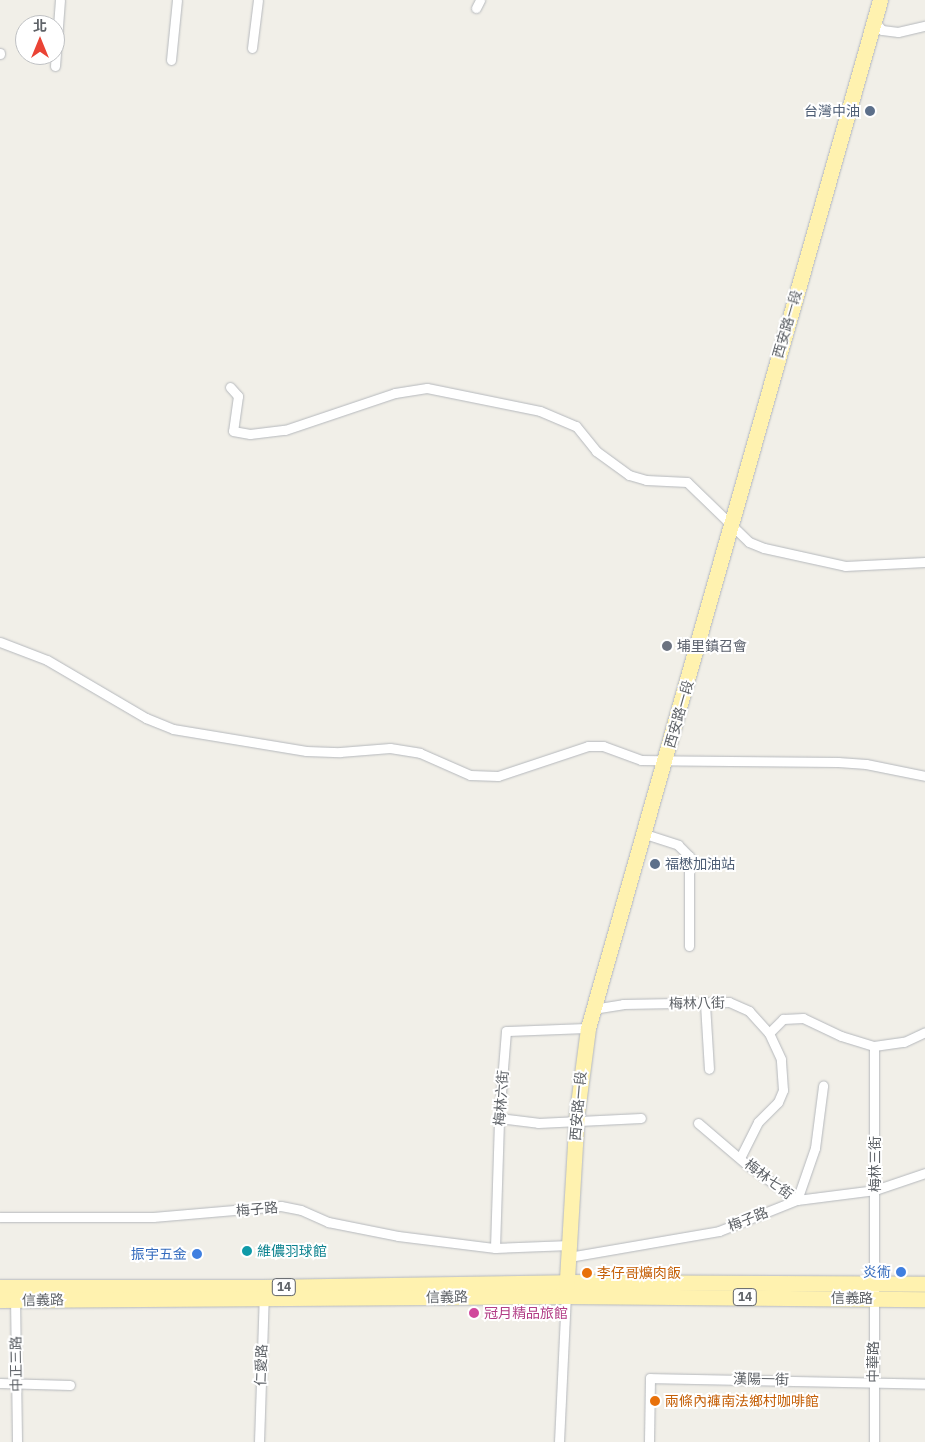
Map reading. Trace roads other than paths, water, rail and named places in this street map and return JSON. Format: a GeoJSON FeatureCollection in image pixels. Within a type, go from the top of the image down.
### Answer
{"type":"FeatureCollection","features":[{"type":"Feature","properties":{"kind":"main road","name":"西安路一段"},"geometry":{"type":"LineString","coordinates":[[566,1289],[576,1123],[588,1028],[666,760],[880,0]]}},
{"type":"Feature","properties":{"kind":"main road","name":"信義路"},"geometry":{"type":"LineString","coordinates":[[7,1294],[566,1289],[874,1290],[925,1284]]}},
{"type":"Feature","properties":{"kind":"main road","name":"信義路"},"geometry":{"type":"LineString","coordinates":[[874,1290],[925,1299]]}},
{"type":"Feature","properties":{"kind":"street"},"geometry":{"type":"LineString","coordinates":[[55,66],[60,0]]}},
{"type":"Feature","properties":{"kind":"street"},"geometry":{"type":"LineString","coordinates":[[171,60],[177,0]]}},
{"type":"Feature","properties":{"kind":"street"},"geometry":{"type":"LineString","coordinates":[[252,48],[258,0]]}},
{"type":"Feature","properties":{"kind":"street"},"geometry":{"type":"LineString","coordinates":[[874,21],[882,30],[898,32],[925,26]]}},
{"type":"Feature","properties":{"kind":"street"},"geometry":{"type":"LineString","coordinates":[[230,387],[238,396],[233,430],[250,434],[285,430],[395,393],[427,388],[540,411],[576,426],[596,451],[629,475],[646,480],[686,482],[749,542],[764,548],[844,566],[925,562]]}},
{"type":"Feature","properties":{"kind":"street"},"geometry":{"type":"LineString","coordinates":[[0,642],[74,674],[146,718],[173,729],[306,751],[340,752],[390,748],[420,753],[470,775],[498,776],[518,772],[588,746],[603,746],[641,760],[838,762],[866,764],[925,776]]}},
{"type":"Feature","properties":{"kind":"street"},"geometry":{"type":"LineString","coordinates":[[644,834],[678,845],[689,856],[689,946]]}},
{"type":"Feature","properties":{"kind":"street","name":"梅林八街"},"geometry":{"type":"LineString","coordinates":[[593,1009],[623,1004],[705,1004],[729,1002],[740,1005],[750,1011],[769,1033],[781,1058],[783,1090],[778,1102],[758,1122],[740,1158]]}},
{"type":"Feature","properties":{"kind":"street"},"geometry":{"type":"LineString","coordinates":[[705,1004],[709,1069]]}},
{"type":"Feature","properties":{"kind":"street"},"geometry":{"type":"LineString","coordinates":[[769,1033],[782,1019],[803,1018],[841,1036],[874,1046],[904,1042],[925,1032]]}},
{"type":"Feature","properties":{"kind":"street","name":"梅林六街"},"geometry":{"type":"LineString","coordinates":[[495,1248],[499,1118],[506,1031],[588,1028]]}},
{"type":"Feature","properties":{"kind":"street","name":"梅林三街"},"geometry":{"type":"LineString","coordinates":[[874,1046],[874,1290]]}},
{"type":"Feature","properties":{"kind":"street"},"geometry":{"type":"LineString","coordinates":[[797,1200],[815,1148],[823,1086]]}},
{"type":"Feature","properties":{"kind":"street"},"geometry":{"type":"LineString","coordinates":[[499,1118],[538,1123],[576,1123],[641,1118]]}},
{"type":"Feature","properties":{"kind":"street","name":"梅林七街"},"geometry":{"type":"LineString","coordinates":[[698,1123],[740,1158],[797,1200]]}},
{"type":"Feature","properties":{"kind":"street","name":"梅子路"},"geometry":{"type":"LineString","coordinates":[[0,1217],[153,1217],[281,1206],[301,1210],[328,1222],[371,1231],[495,1248],[569,1251],[718,1231],[797,1200],[875,1190],[925,1173]]}},
{"type":"Feature","properties":{"kind":"street","name":"西安路一段"},"geometry":{"type":"LineString","coordinates":[[559,1442],[566,1289]]}},
{"type":"Feature","properties":{"kind":"street","name":"中華路"},"geometry":{"type":"LineString","coordinates":[[874,1290],[874,1442]]}},
{"type":"Feature","properties":{"kind":"street","name":"仁愛路"},"geometry":{"type":"LineString","coordinates":[[259,1442],[264,1293]]}},
{"type":"Feature","properties":{"kind":"street","name":"中正三路"},"geometry":{"type":"LineString","coordinates":[[7,1294],[16,1383],[17,1442]]}},
{"type":"Feature","properties":{"kind":"street","name":"漢陽一街"},"geometry":{"type":"LineString","coordinates":[[649,1442],[650,1378],[873,1381],[925,1384]]}},
{"type":"Feature","properties":{"kind":"street"},"geometry":{"type":"LineString","coordinates":[[0,1384],[70,1384]]}},
{"type":"Feature","properties":{"kind":"place","name":"台灣中油"},"geometry":{"type":"Point","coordinates":[870,111]}},
{"type":"Feature","properties":{"kind":"place","name":"埔里鎮召會"},"geometry":{"type":"Point","coordinates":[667,646]}},
{"type":"Feature","properties":{"kind":"place","name":"福懋加油站"},"geometry":{"type":"Point","coordinates":[655,864]}},
{"type":"Feature","properties":{"kind":"place","name":"維儂羽球館"},"geometry":{"type":"Point","coordinates":[247,1251]}},
{"type":"Feature","properties":{"kind":"place","name":"振宇五金"},"geometry":{"type":"Point","coordinates":[197,1254]}},
{"type":"Feature","properties":{"kind":"place","name":"炎術"},"geometry":{"type":"Point","coordinates":[901,1272]}},
{"type":"Feature","properties":{"kind":"place","name":"李仔哥爌肉飯"},"geometry":{"type":"Point","coordinates":[587,1273]}},
{"type":"Feature","properties":{"kind":"place","name":"冠月精品旅館"},"geometry":{"type":"Point","coordinates":[474,1313]}},
{"type":"Feature","properties":{"kind":"place","name":"兩條內褲南法鄉村咖啡館"},"geometry":{"type":"Point","coordinates":[655,1401]}}]}
